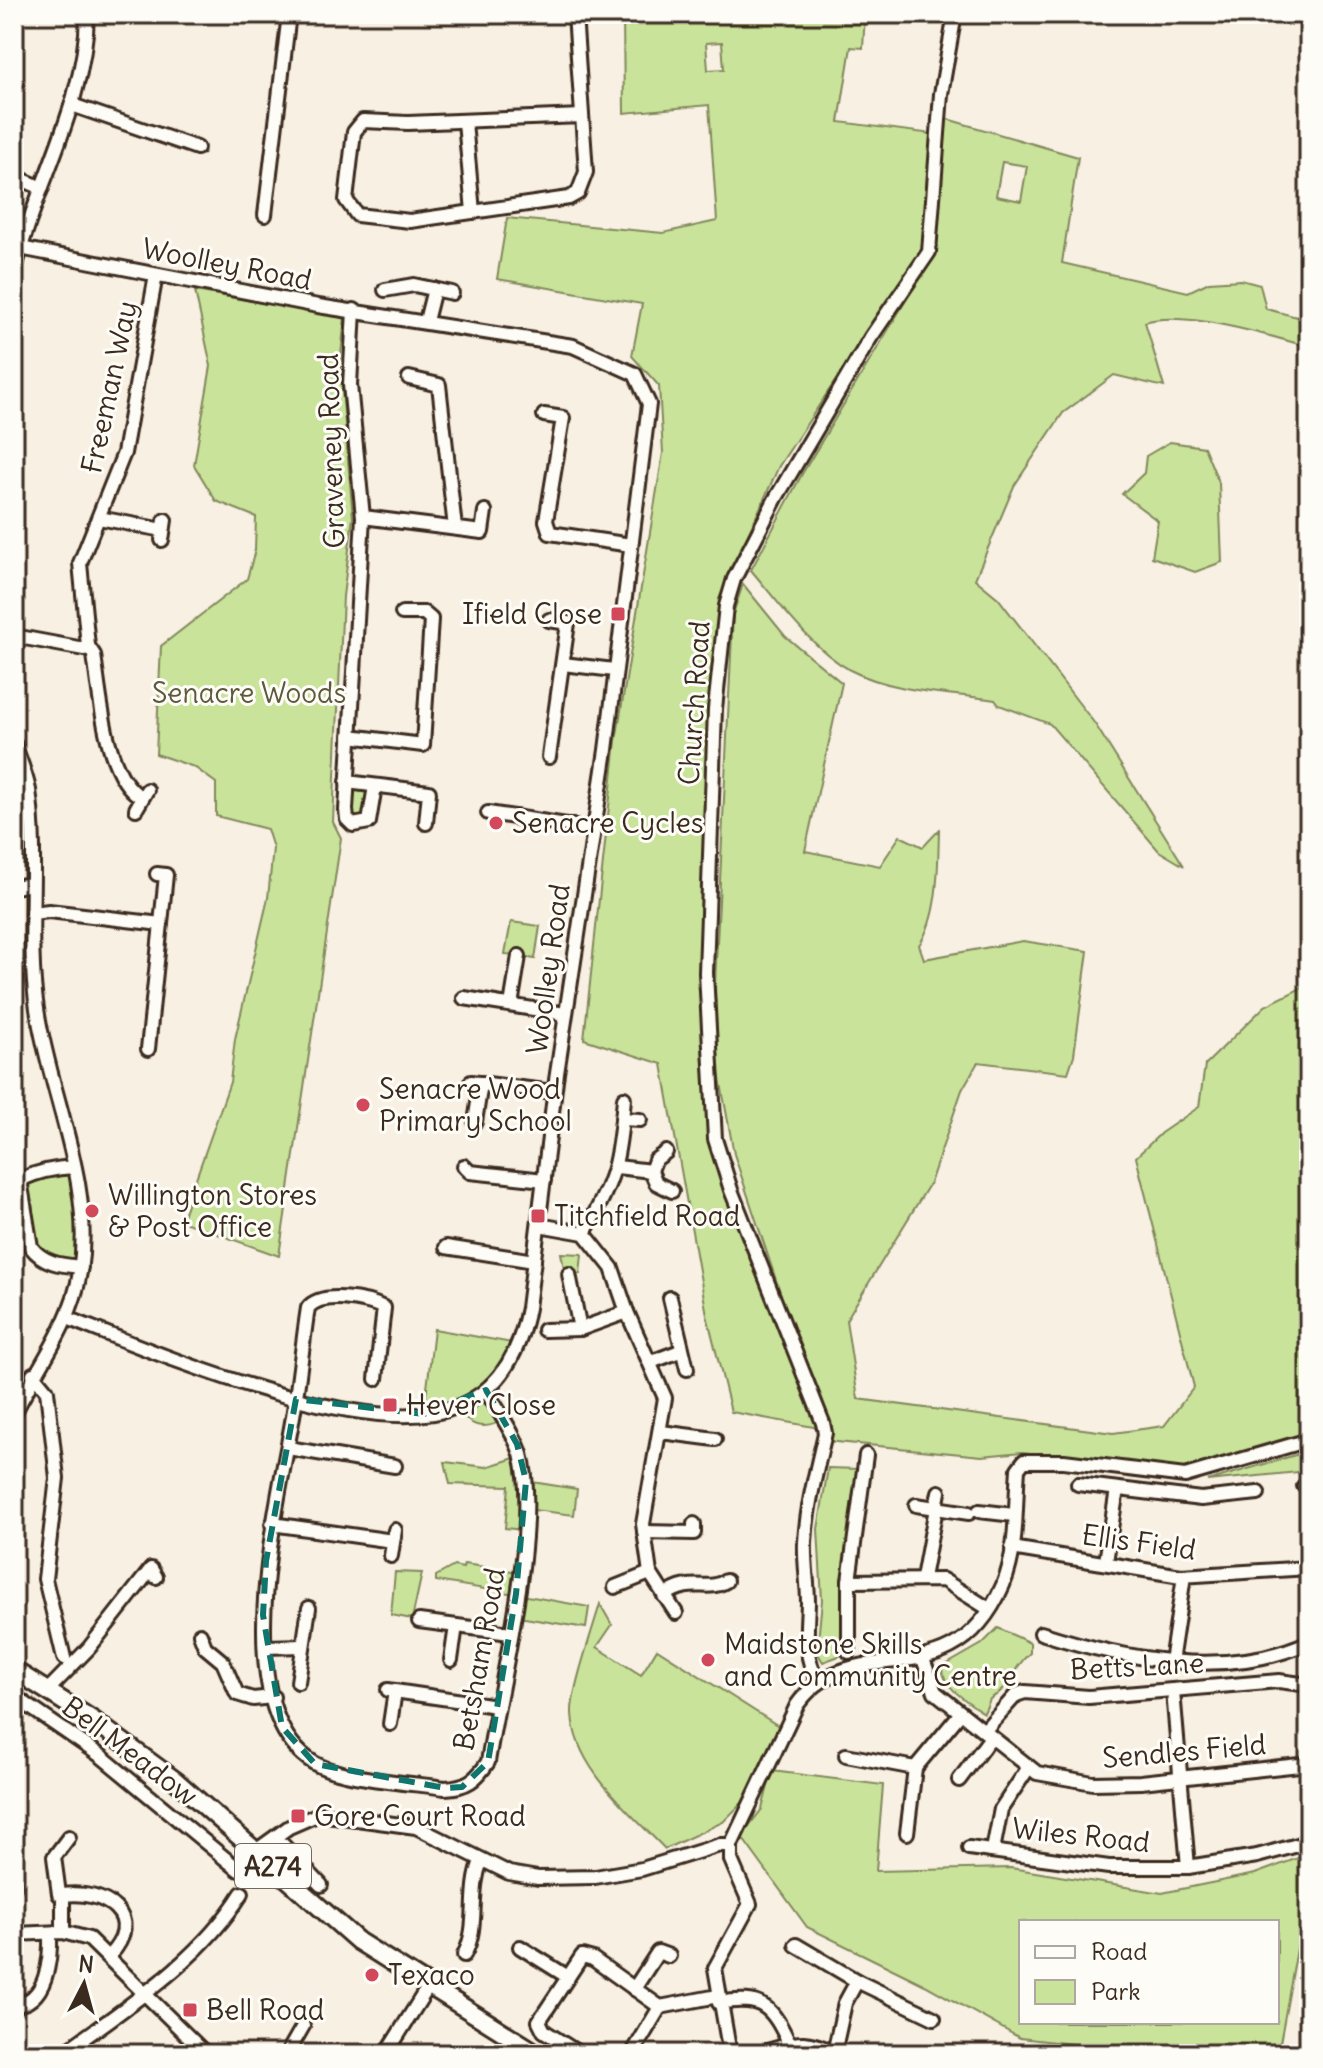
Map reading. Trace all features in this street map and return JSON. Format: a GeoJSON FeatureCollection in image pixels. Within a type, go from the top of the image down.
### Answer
{"type":"FeatureCollection","features":[{"type":"Feature","properties":{"kind":"main road","name":"A274"},"geometry":{"type":"LineString","coordinates":[[14,1670],[146,1758],[232,1827],[358,1941],[538,2054]]}},
{"type":"Feature","properties":{"kind":"street"},"geometry":{"type":"LineString","coordinates":[[14,274],[20,248],[72,105],[81,71],[87,14]]}},
{"type":"Feature","properties":{"kind":"street"},"geometry":{"type":"LineString","coordinates":[[265,215],[289,14]]}},
{"type":"Feature","properties":{"kind":"street"},"geometry":{"type":"LineString","coordinates":[[575,14],[586,172],[578,193],[569,198],[410,221],[357,215],[346,200],[357,125],[372,120],[465,122],[582,116]]}},
{"type":"Feature","properties":{"kind":"street","name":"Church Road"},"geometry":{"type":"LineString","coordinates":[[818,1681],[810,1667],[805,1642],[808,1601],[805,1541],[810,1498],[825,1433],[731,1190],[715,1139],[706,973],[715,709],[726,606],[734,579],[776,498],[871,337],[929,252],[941,94],[955,14]]}},
{"type":"Feature","properties":{"kind":"street"},"geometry":{"type":"LineString","coordinates":[[72,105],[197,148]]}},
{"type":"Feature","properties":{"kind":"street"},"geometry":{"type":"LineString","coordinates":[[465,122],[473,212]]}},
{"type":"Feature","properties":{"kind":"street"},"geometry":{"type":"LineString","coordinates":[[14,176],[42,188]]}},
{"type":"Feature","properties":{"kind":"street","name":"Woolley Road"},"geometry":{"type":"LineString","coordinates":[[20,248],[156,275],[573,346],[635,374],[649,404],[593,829],[554,1092],[534,1261],[522,1334],[505,1372],[486,1390],[459,1406],[424,1414],[372,1413],[296,1399],[199,1369],[67,1318]]}},
{"type":"Feature","properties":{"kind":"street","name":"Freeman Way"},"geometry":{"type":"LineString","coordinates":[[141,799],[128,790],[113,756],[94,655],[88,646],[80,563],[124,453],[156,275]]}},
{"type":"Feature","properties":{"kind":"street"},"geometry":{"type":"LineString","coordinates":[[385,290],[414,285],[452,293]]}},
{"type":"Feature","properties":{"kind":"street"},"geometry":{"type":"LineString","coordinates":[[426,321],[434,289]]}},
{"type":"Feature","properties":{"kind":"street","name":"Graveney Road"},"geometry":{"type":"LineString","coordinates":[[354,310],[350,385],[363,517],[347,782],[347,819],[353,825],[369,822],[375,786]]}},
{"type":"Feature","properties":{"kind":"street"},"geometry":{"type":"LineString","coordinates":[[409,378],[439,385],[455,528]]}},
{"type":"Feature","properties":{"kind":"street"},"geometry":{"type":"LineString","coordinates":[[544,415],[563,418],[546,521],[550,533],[631,545]]}},
{"type":"Feature","properties":{"kind":"street"},"geometry":{"type":"LineString","coordinates":[[363,517],[482,532],[485,511]]}},
{"type":"Feature","properties":{"kind":"street"},"geometry":{"type":"LineString","coordinates":[[99,518],[163,530]]}},
{"type":"Feature","properties":{"kind":"street"},"geometry":{"type":"LineString","coordinates":[[350,736],[423,745],[431,619],[424,613],[402,613]]}},
{"type":"Feature","properties":{"kind":"street"},"geometry":{"type":"LineString","coordinates":[[549,620],[568,623],[549,757]]}},
{"type":"Feature","properties":{"kind":"street"},"geometry":{"type":"LineString","coordinates":[[14,636],[84,649],[88,646]]}},
{"type":"Feature","properties":{"kind":"street"},"geometry":{"type":"LineString","coordinates":[[563,664],[614,670]]}},
{"type":"Feature","properties":{"kind":"street"},"geometry":{"type":"LineString","coordinates":[[14,743],[28,786],[37,1008],[81,1207],[81,1267],[67,1318],[33,1374],[14,1414]]}},
{"type":"Feature","properties":{"kind":"street"},"geometry":{"type":"LineString","coordinates":[[347,782],[429,792],[426,823]]}},
{"type":"Feature","properties":{"kind":"street"},"geometry":{"type":"LineString","coordinates":[[488,813],[593,829]]}},
{"type":"Feature","properties":{"kind":"street"},"geometry":{"type":"LineString","coordinates":[[148,1049],[166,875],[157,874]]}},
{"type":"Feature","properties":{"kind":"street"},"geometry":{"type":"LineString","coordinates":[[14,887],[32,884]]}},
{"type":"Feature","properties":{"kind":"street"},"geometry":{"type":"LineString","coordinates":[[32,913],[49,911],[161,924]]}},
{"type":"Feature","properties":{"kind":"street"},"geometry":{"type":"LineString","coordinates":[[511,1005],[519,956]]}},
{"type":"Feature","properties":{"kind":"street"},"geometry":{"type":"LineString","coordinates":[[464,997],[565,1014]]}},
{"type":"Feature","properties":{"kind":"street"},"geometry":{"type":"LineString","coordinates":[[475,1122],[476,1083],[554,1092]]}},
{"type":"Feature","properties":{"kind":"street"},"geometry":{"type":"LineString","coordinates":[[584,1233],[609,1190],[617,1167],[624,1098]]}},
{"type":"Feature","properties":{"kind":"street"},"geometry":{"type":"LineString","coordinates":[[622,1119],[640,1120]]}},
{"type":"Feature","properties":{"kind":"street"},"geometry":{"type":"LineString","coordinates":[[666,1152],[655,1160],[651,1171],[656,1183],[672,1191]]}},
{"type":"Feature","properties":{"kind":"street"},"geometry":{"type":"LineString","coordinates":[[464,1166],[470,1172],[544,1180]]}},
{"type":"Feature","properties":{"kind":"street"},"geometry":{"type":"LineString","coordinates":[[74,1167],[29,1175],[22,1179],[21,1186],[31,1247],[37,1255],[53,1264],[81,1267]]}},
{"type":"Feature","properties":{"kind":"street"},"geometry":{"type":"LineString","coordinates":[[617,1167],[651,1171]]}},
{"type":"Feature","properties":{"kind":"street"},"geometry":{"type":"LineString","coordinates":[[539,1225],[584,1233],[612,1268],[627,1312],[665,1398],[644,1532],[650,1573],[676,1613]]}},
{"type":"Feature","properties":{"kind":"street"},"geometry":{"type":"LineString","coordinates":[[446,1247],[534,1261]]}},
{"type":"Feature","properties":{"kind":"street"},"geometry":{"type":"LineString","coordinates":[[569,1274],[580,1329]]}},
{"type":"Feature","properties":{"kind":"street"},"geometry":{"type":"LineString","coordinates":[[296,1399],[308,1308],[322,1297],[384,1308],[376,1379]]}},
{"type":"Feature","properties":{"kind":"street"},"geometry":{"type":"LineString","coordinates":[[670,1298],[668,1318],[687,1369]]}},
{"type":"Feature","properties":{"kind":"street"},"geometry":{"type":"LineString","coordinates":[[544,1330],[580,1329],[627,1312]]}},
{"type":"Feature","properties":{"kind":"street"},"geometry":{"type":"LineString","coordinates":[[651,1362],[680,1351]]}},
{"type":"Feature","properties":{"kind":"street"},"geometry":{"type":"LineString","coordinates":[[33,1374],[47,1391],[57,1478],[45,1579],[64,1658]]}},
{"type":"Feature","properties":{"kind":"street","name":"Betsham Road"},"geometry":{"type":"LineString","coordinates":[[296,1399],[263,1588],[265,1647],[273,1697],[282,1727],[293,1745],[315,1764],[335,1771],[445,1788],[462,1787],[488,1762],[524,1530],[526,1481],[517,1444],[486,1390]]}},
{"type":"Feature","properties":{"kind":"street"},"geometry":{"type":"LineString","coordinates":[[661,1432],[715,1439]]}},
{"type":"Feature","properties":{"kind":"street"},"geometry":{"type":"LineString","coordinates":[[730,2054],[715,1968],[750,1904],[731,1860],[731,1845],[797,1705],[818,1681],[851,1667],[923,1659],[943,1653],[966,1638],[1003,1585],[1012,1548],[1018,1469],[1024,1461],[1064,1461],[1185,1476],[1309,1440]]}},
{"type":"Feature","properties":{"kind":"street"},"geometry":{"type":"LineString","coordinates":[[288,1448],[395,1466]]}},
{"type":"Feature","properties":{"kind":"street"},"geometry":{"type":"LineString","coordinates":[[849,1652],[849,1581],[866,1455]]}},
{"type":"Feature","properties":{"kind":"street"},"geometry":{"type":"LineString","coordinates":[[1078,1484],[1201,1499],[1258,1493]]}},
{"type":"Feature","properties":{"kind":"street"},"geometry":{"type":"LineString","coordinates":[[1106,1562],[1117,1489]]}},
{"type":"Feature","properties":{"kind":"street"},"geometry":{"type":"LineString","coordinates":[[923,1578],[939,1492]]}},
{"type":"Feature","properties":{"kind":"street"},"geometry":{"type":"LineString","coordinates":[[916,1505],[936,1510],[1014,1515]]}},
{"type":"Feature","properties":{"kind":"street"},"geometry":{"type":"LineString","coordinates":[[272,1524],[394,1536],[391,1556]]}},
{"type":"Feature","properties":{"kind":"street"},"geometry":{"type":"LineString","coordinates":[[644,1532],[694,1533],[694,1524]]}},
{"type":"Feature","properties":{"kind":"street","name":"Ellis Field"},"geometry":{"type":"LineString","coordinates":[[1012,1548],[1184,1576],[1309,1568]]}},
{"type":"Feature","properties":{"kind":"street"},"geometry":{"type":"LineString","coordinates":[[48,1690],[89,1648],[151,1569],[156,1577]]}},
{"type":"Feature","properties":{"kind":"street"},"geometry":{"type":"LineString","coordinates":[[615,1587],[650,1573]]}},
{"type":"Feature","properties":{"kind":"street"},"geometry":{"type":"LineString","coordinates":[[1171,1662],[1184,1576]]}},
{"type":"Feature","properties":{"kind":"street"},"geometry":{"type":"LineString","coordinates":[[849,1581],[943,1580],[989,1609]]}},
{"type":"Feature","properties":{"kind":"street"},"geometry":{"type":"LineString","coordinates":[[664,1596],[690,1583],[717,1586],[726,1581]]}},
{"type":"Feature","properties":{"kind":"street"},"geometry":{"type":"LineString","coordinates":[[298,1682],[309,1608]]}},
{"type":"Feature","properties":{"kind":"street"},"geometry":{"type":"LineString","coordinates":[[419,1621],[510,1633]]}},
{"type":"Feature","properties":{"kind":"street"},"geometry":{"type":"LineString","coordinates":[[451,1660],[456,1626]]}},
{"type":"Feature","properties":{"kind":"street"},"geometry":{"type":"LineString","coordinates":[[1041,1633],[1107,1652],[1171,1662],[1252,1657],[1309,1642]]}},
{"type":"Feature","properties":{"kind":"street"},"geometry":{"type":"LineString","coordinates":[[200,1634],[205,1647],[223,1662],[237,1694],[253,1699],[273,1697]]}},
{"type":"Feature","properties":{"kind":"street"},"geometry":{"type":"LineString","coordinates":[[265,1647],[303,1646]]}},
{"type":"Feature","properties":{"kind":"street","name":"Sendles Field"},"geometry":{"type":"LineString","coordinates":[[923,1659],[935,1692],[1037,1773],[1093,1783],[1182,1779],[1309,1764]]}},
{"type":"Feature","properties":{"kind":"street","name":"Betts Lane"},"geometry":{"type":"LineString","coordinates":[[959,1780],[1016,1695],[1025,1692],[1089,1697],[1279,1681],[1309,1685]]}},
{"type":"Feature","properties":{"kind":"street"},"geometry":{"type":"LineString","coordinates":[[390,1724],[391,1690],[496,1706]]}},
{"type":"Feature","properties":{"kind":"street","name":"Wiles Road"},"geometry":{"type":"LineString","coordinates":[[1173,1691],[1188,1867]]}},
{"type":"Feature","properties":{"kind":"street","name":"Bell Meadow"},"geometry":{"type":"LineString","coordinates":[[14,1696],[101,1756],[215,1847],[239,1870]]}},
{"type":"Feature","properties":{"kind":"street"},"geometry":{"type":"LineString","coordinates":[[907,1833],[915,1768],[960,1714]]}},
{"type":"Feature","properties":{"kind":"street"},"geometry":{"type":"LineString","coordinates":[[846,1755],[915,1768]]}},
{"type":"Feature","properties":{"kind":"street"},"geometry":{"type":"LineString","coordinates":[[993,1850],[1001,1809],[1029,1767]]}},
{"type":"Feature","properties":{"kind":"street"},"geometry":{"type":"LineString","coordinates":[[257,1850],[289,1827],[319,1814],[416,1827],[509,1873],[538,1878],[595,1877],[642,1869],[720,1845],[731,1845]]}},
{"type":"Feature","properties":{"kind":"street"},"geometry":{"type":"LineString","coordinates":[[215,1847],[232,1827]]}},
{"type":"Feature","properties":{"kind":"street"},"geometry":{"type":"LineString","coordinates":[[69,1837],[54,1857],[59,1894],[96,1896],[119,1913],[125,1922],[125,1933],[109,1956]]}},
{"type":"Feature","properties":{"kind":"street","name":"Wiles Road"},"geometry":{"type":"LineString","coordinates":[[969,1848],[1109,1867],[1188,1867],[1257,1856],[1309,1842]]}},
{"type":"Feature","properties":{"kind":"street"},"geometry":{"type":"LineString","coordinates":[[282,1844],[321,1885]]}},
{"type":"Feature","properties":{"kind":"street"},"geometry":{"type":"LineString","coordinates":[[464,1955],[473,1924],[472,1884],[481,1861]]}},
{"type":"Feature","properties":{"kind":"street"},"geometry":{"type":"LineString","coordinates":[[289,1881],[302,1864]]}},
{"type":"Feature","properties":{"kind":"street"},"geometry":{"type":"LineString","coordinates":[[14,1880],[14,1888]]}},
{"type":"Feature","properties":{"kind":"street"},"geometry":{"type":"LineString","coordinates":[[62,2054],[144,1993],[212,1934],[242,1893]]}},
{"type":"Feature","properties":{"kind":"street"},"geometry":{"type":"LineString","coordinates":[[14,2005],[31,2000],[44,1982],[63,1895]]}},
{"type":"Feature","properties":{"kind":"street"},"geometry":{"type":"LineString","coordinates":[[14,1934],[56,1932],[89,1939],[206,2054]]}},
{"type":"Feature","properties":{"kind":"street"},"geometry":{"type":"LineString","coordinates":[[796,1945],[857,1981],[934,2018]]}},
{"type":"Feature","properties":{"kind":"street"},"geometry":{"type":"LineString","coordinates":[[520,1947],[568,1977]]}},
{"type":"Feature","properties":{"kind":"street"},"geometry":{"type":"LineString","coordinates":[[634,1989],[658,1952],[669,1956]]}},
{"type":"Feature","properties":{"kind":"street"},"geometry":{"type":"LineString","coordinates":[[580,2054],[544,2031],[539,2021],[577,1960],[588,1956],[660,2007],[719,1999],[748,1999],[760,2003],[777,2018],[790,2045]]}},
{"type":"Feature","properties":{"kind":"street"},"geometry":{"type":"LineString","coordinates":[[755,2054],[811,2041],[835,2054],[845,2003],[857,1981]]}},
{"type":"Feature","properties":{"kind":"street"},"geometry":{"type":"LineString","coordinates":[[386,2054],[428,1987]]}},
{"type":"Feature","properties":{"kind":"street"},"geometry":{"type":"LineString","coordinates":[[632,2054],[660,2007]]}},
{"type":"Feature","properties":{"kind":"street"},"geometry":{"type":"LineString","coordinates":[[287,2054],[303,2026]]}},
{"type":"Feature","properties":{"kind":"highlighted area"},"geometry":{"type":"Polygon","coordinates":[[[486,1390],[517,1444],[526,1481],[516,1594],[488,1762],[462,1787],[445,1788],[315,1764],[282,1727],[263,1615],[266,1561],[296,1399],[424,1414],[486,1390]]]}},
{"type":"Feature","properties":{"kind":"green space"},"geometry":{"type":"Polygon","coordinates":[[[623,14],[865,14],[863,48],[851,47],[839,122],[933,134],[927,242],[779,466],[719,599],[700,922],[708,1132],[819,1428],[731,1412],[707,1315],[662,1064],[584,1039],[616,741],[663,453],[659,386],[632,356],[642,304],[497,279],[507,218],[663,233],[717,221],[709,105],[624,113],[623,14]],[[722,42],[706,43],[708,70],[724,69],[722,42]]]}},
{"type":"Feature","properties":{"kind":"green space"},"geometry":{"type":"Polygon","coordinates":[[[947,119],[1078,157],[1062,263],[1188,292],[1209,282],[1241,280],[1260,285],[1266,309],[1309,320],[1309,347],[1203,321],[1162,319],[1145,322],[1164,387],[1114,375],[1063,413],[1014,486],[975,579],[998,598],[1095,724],[1184,866],[1159,851],[1050,724],[999,705],[995,700],[902,687],[850,670],[809,638],[751,570],[802,474],[930,260],[936,240],[947,119]],[[1002,162],[996,196],[1021,201],[1027,166],[1002,162]]]}},
{"type":"Feature","properties":{"kind":"green space","name":"Senacre Woods"},"geometry":{"type":"Polygon","coordinates":[[[195,291],[345,317],[340,365],[353,518],[343,596],[333,822],[341,838],[279,1256],[181,1221],[230,1082],[235,1039],[268,898],[273,848],[267,829],[216,816],[216,783],[194,767],[156,754],[161,646],[247,579],[255,550],[256,517],[216,501],[194,465],[211,366],[195,291]]]}},
{"type":"Feature","properties":{"kind":"green space"},"geometry":{"type":"Polygon","coordinates":[[[1170,442],[1204,447],[1219,483],[1222,562],[1195,572],[1152,557],[1158,521],[1122,494],[1144,473],[1146,456],[1170,442]]]}},
{"type":"Feature","properties":{"kind":"green space"},"geometry":{"type":"Polygon","coordinates":[[[743,584],[785,636],[842,683],[805,851],[880,866],[900,836],[923,847],[939,830],[934,905],[919,945],[924,959],[1023,941],[1088,951],[1074,1055],[1068,1073],[978,1062],[962,1090],[930,1183],[846,1320],[858,1399],[1113,1433],[1164,1426],[1194,1387],[1136,1157],[1161,1133],[1199,1107],[1205,1065],[1265,1006],[1309,984],[1309,1436],[1187,1472],[1022,1452],[982,1456],[827,1441],[832,1424],[781,1295],[734,1154],[717,1062],[715,984],[733,614],[743,584]]]}},
{"type":"Feature","properties":{"kind":"green space"},"geometry":{"type":"Polygon","coordinates":[[[347,782],[375,786],[372,814],[353,825],[347,782]]]}},
{"type":"Feature","properties":{"kind":"green space"},"geometry":{"type":"Polygon","coordinates":[[[511,922],[540,926],[535,959],[505,954],[511,922]]]}},
{"type":"Feature","properties":{"kind":"green space"},"geometry":{"type":"Polygon","coordinates":[[[74,1167],[81,1267],[37,1255],[22,1179],[74,1167]]]}},
{"type":"Feature","properties":{"kind":"green space"},"geometry":{"type":"Polygon","coordinates":[[[561,1253],[582,1254],[580,1274],[565,1273],[561,1253]]]}},
{"type":"Feature","properties":{"kind":"green space"},"geometry":{"type":"Polygon","coordinates":[[[434,1329],[518,1344],[486,1390],[503,1420],[476,1425],[466,1419],[459,1406],[424,1414],[434,1329]]]}},
{"type":"Feature","properties":{"kind":"green space"},"geometry":{"type":"Polygon","coordinates":[[[1309,1451],[1309,1479],[1298,1472],[1207,1481],[1309,1451]]]}},
{"type":"Feature","properties":{"kind":"green space"},"geometry":{"type":"Polygon","coordinates":[[[521,1456],[526,1481],[577,1489],[574,1515],[526,1509],[524,1530],[505,1528],[509,1486],[450,1484],[445,1462],[486,1467],[521,1456]]]}},
{"type":"Feature","properties":{"kind":"green space"},"geometry":{"type":"Polygon","coordinates":[[[828,1468],[858,1469],[843,1585],[843,1631],[847,1653],[823,1662],[817,1652],[822,1600],[818,1529],[828,1468]]]}},
{"type":"Feature","properties":{"kind":"green space"},"geometry":{"type":"Polygon","coordinates":[[[464,1564],[519,1572],[516,1594],[589,1607],[586,1628],[512,1616],[515,1594],[436,1581],[436,1576],[454,1566],[463,1568],[464,1564]]]}},
{"type":"Feature","properties":{"kind":"green space"},"geometry":{"type":"Polygon","coordinates":[[[395,1572],[422,1573],[412,1619],[391,1615],[395,1572]]]}},
{"type":"Feature","properties":{"kind":"green space"},"geometry":{"type":"Polygon","coordinates":[[[600,1604],[612,1625],[597,1647],[641,1675],[657,1649],[780,1727],[753,1792],[723,1822],[665,1849],[606,1788],[582,1752],[575,1733],[572,1713],[575,1690],[600,1604]]]}},
{"type":"Feature","properties":{"kind":"green space"},"geometry":{"type":"Polygon","coordinates":[[[998,1628],[1030,1643],[1030,1653],[1003,1689],[990,1699],[984,1713],[952,1688],[943,1675],[942,1667],[982,1644],[998,1628]]]}},
{"type":"Feature","properties":{"kind":"green space"},"geometry":{"type":"Polygon","coordinates":[[[772,1771],[883,1785],[876,1871],[1011,1868],[1162,1893],[1255,1874],[1309,1854],[1309,1911],[1305,1905],[1278,2054],[1159,2054],[1020,2038],[925,1985],[807,1927],[741,1836],[762,1809],[772,1771]]]}},
{"type":"Feature","properties":{"kind":"place","name":"Ifield Close"},"geometry":{"type":"Point","coordinates":[618,614]}},
{"type":"Feature","properties":{"kind":"place","name":"Senacre Cycles"},"geometry":{"type":"Point","coordinates":[496,823]}},
{"type":"Feature","properties":{"kind":"place","name":"Senacre Wood Primary School"},"geometry":{"type":"Point","coordinates":[363,1105]}},
{"type":"Feature","properties":{"kind":"place","name":"Willington Stores & Post Office"},"geometry":{"type":"Point","coordinates":[92,1211]}},
{"type":"Feature","properties":{"kind":"place","name":"Titchfield Road"},"geometry":{"type":"Point","coordinates":[538,1216]}},
{"type":"Feature","properties":{"kind":"place","name":"Hever Close"},"geometry":{"type":"Point","coordinates":[390,1405]}},
{"type":"Feature","properties":{"kind":"place","name":"Maidstone Skills and Community Centre"},"geometry":{"type":"Point","coordinates":[708,1660]}},
{"type":"Feature","properties":{"kind":"place","name":"Gore Court Road"},"geometry":{"type":"Point","coordinates":[298,1816]}},
{"type":"Feature","properties":{"kind":"place","name":"Texaco"},"geometry":{"type":"Point","coordinates":[372,1975]}},
{"type":"Feature","properties":{"kind":"place","name":"Bell Road"},"geometry":{"type":"Point","coordinates":[190,2010]}}]}
